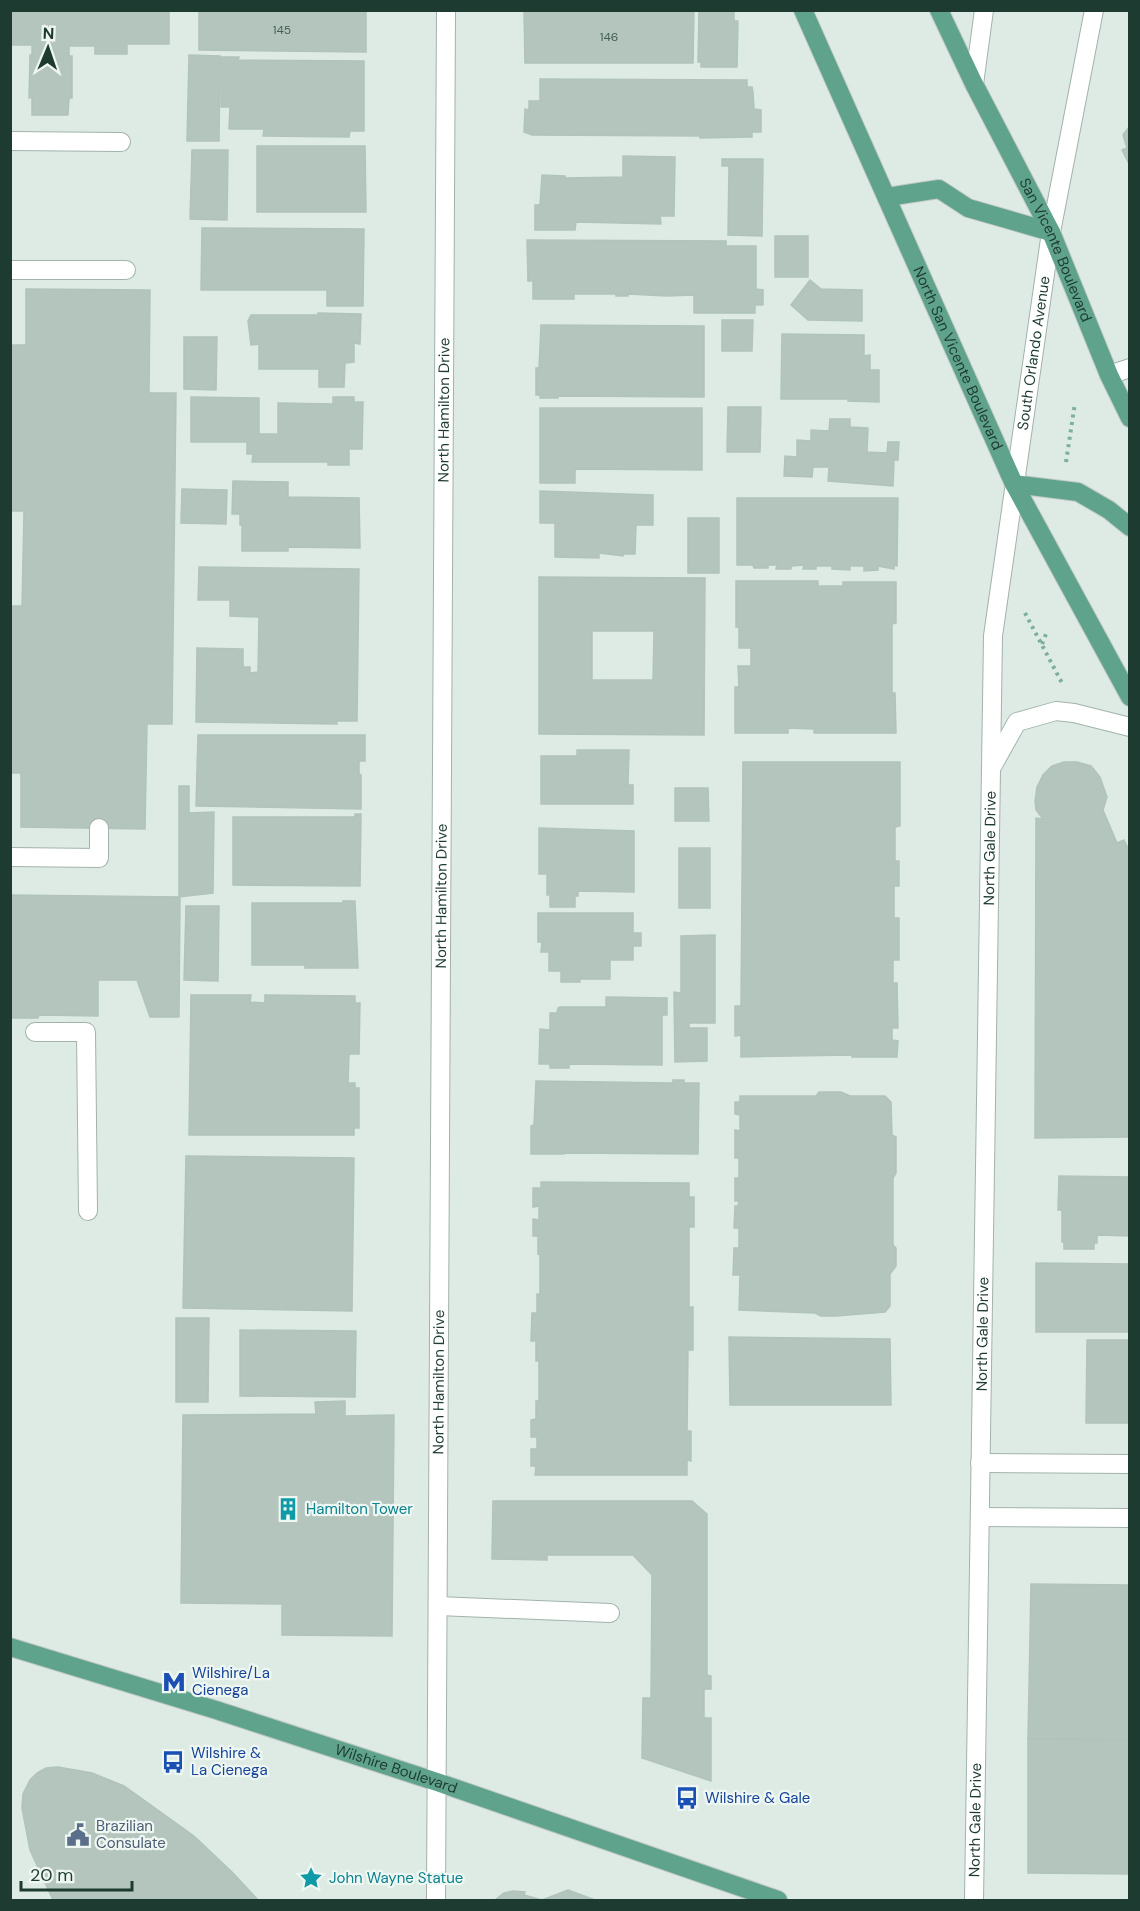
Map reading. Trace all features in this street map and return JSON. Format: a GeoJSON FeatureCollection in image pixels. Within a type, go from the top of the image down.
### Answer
{"type":"FeatureCollection","features":[{"type":"Feature","properties":{"kind":"main road","name":"North San Vicente Boulevard"},"geometry":{"type":"LineString","coordinates":[[803,10],[1014,484],[1130,697]]}},
{"type":"Feature","properties":{"kind":"main road","name":"San Vicente Boulevard"},"geometry":{"type":"LineString","coordinates":[[939,10],[974,84],[1051,232],[1109,375],[1130,418]]}},
{"type":"Feature","properties":{"kind":"main road"},"geometry":{"type":"LineString","coordinates":[[887,197],[939,189],[968,208],[1051,232]]}},
{"type":"Feature","properties":{"kind":"main road"},"geometry":{"type":"LineString","coordinates":[[1014,484],[1078,492],[1109,510],[1130,527]]}},
{"type":"Feature","properties":{"kind":"main road","name":"Wilshire Boulevard"},"geometry":{"type":"LineString","coordinates":[[10,1647],[216,1710],[437,1782],[778,1900]]}},
{"type":"Feature","properties":{"kind":"street","name":"North Hamilton Drive"},"geometry":{"type":"LineString","coordinates":[[436,1900],[446,10]]}},
{"type":"Feature","properties":{"kind":"street"},"geometry":{"type":"LineString","coordinates":[[974,84],[984,10]]}},
{"type":"Feature","properties":{"kind":"street","name":"South Orlando Avenue"},"geometry":{"type":"LineString","coordinates":[[1014,484],[1051,232],[1094,10]]}},
{"type":"Feature","properties":{"kind":"street"},"geometry":{"type":"LineString","coordinates":[[10,141],[122,142]]}},
{"type":"Feature","properties":{"kind":"street"},"geometry":{"type":"LineString","coordinates":[[10,270],[126,270]]}},
{"type":"Feature","properties":{"kind":"street"},"geometry":{"type":"LineString","coordinates":[[1109,375],[1130,368]]}},
{"type":"Feature","properties":{"kind":"street","name":"North Gale Drive"},"geometry":{"type":"LineString","coordinates":[[974,1900],[993,636],[1014,484]]}},
{"type":"Feature","properties":{"kind":"street","name":"North Gale Drive"},"geometry":{"type":"LineString","coordinates":[[991,769],[1017,722],[1056,711],[1074,712],[1130,727]]}},
{"type":"Feature","properties":{"kind":"street"},"geometry":{"type":"LineString","coordinates":[[10,857],[99,858],[99,828]]}},
{"type":"Feature","properties":{"kind":"street"},"geometry":{"type":"LineString","coordinates":[[35,1032],[86,1032],[88,1211]]}},
{"type":"Feature","properties":{"kind":"street"},"geometry":{"type":"LineString","coordinates":[[980,1463],[1130,1464]]}},
{"type":"Feature","properties":{"kind":"street"},"geometry":{"type":"LineString","coordinates":[[980,1517],[1130,1518]]}},
{"type":"Feature","properties":{"kind":"street"},"geometry":{"type":"LineString","coordinates":[[438,1606],[610,1613]]}},
{"type":"Feature","properties":{"kind":"path"},"geometry":{"type":"LineString","coordinates":[[1065,468],[1075,404]]}},
{"type":"Feature","properties":{"kind":"path"},"geometry":{"type":"LineString","coordinates":[[1021,604],[1065,689]]}},
{"type":"Feature","properties":{"kind":"path"},"geometry":{"type":"LineString","coordinates":[[1042,644],[1046,634]]}},
{"type":"Feature","properties":{"kind":"building"},"geometry":{"type":"Polygon","coordinates":[[[10,10],[169,10],[169,44],[127,44],[127,54],[95,54],[95,46],[69,46],[69,56],[72,56],[72,98],[69,98],[68,115],[32,115],[32,97],[29,98],[32,45],[10,45],[10,10]]]}},
{"type":"Feature","properties":{"kind":"building"},"geometry":{"type":"Polygon","coordinates":[[[199,10],[366,10],[366,52],[199,50],[199,10]]]}},
{"type":"Feature","properties":{"kind":"building"},"geometry":{"type":"Polygon","coordinates":[[[524,10],[694,10],[693,63],[525,63],[524,10]]]}},
{"type":"Feature","properties":{"kind":"building"},"geometry":{"type":"Polygon","coordinates":[[[699,10],[734,10],[734,21],[738,21],[737,67],[701,67],[701,62],[698,62],[699,10]]]}},
{"type":"Feature","properties":{"kind":"building"},"geometry":{"type":"Polygon","coordinates":[[[189,55],[220,56],[219,141],[187,141],[189,55]]]}},
{"type":"Feature","properties":{"kind":"building"},"geometry":{"type":"Polygon","coordinates":[[[221,57],[239,57],[238,60],[364,61],[364,131],[350,131],[349,137],[263,136],[264,129],[229,129],[230,107],[221,107],[221,57]]]}},
{"type":"Feature","properties":{"kind":"building"},"geometry":{"type":"Polygon","coordinates":[[[540,79],[747,80],[747,87],[752,87],[754,109],[761,110],[761,132],[752,132],[752,137],[700,138],[700,136],[532,135],[524,132],[525,109],[529,110],[529,101],[540,101],[540,79]]]}},
{"type":"Feature","properties":{"kind":"building"},"geometry":{"type":"Polygon","coordinates":[[[1129,127],[1130,166],[1122,150],[1127,148],[1123,135],[1129,127]]]}},
{"type":"Feature","properties":{"kind":"building"},"geometry":{"type":"Polygon","coordinates":[[[257,146],[365,146],[366,212],[257,212],[257,146]]]}},
{"type":"Feature","properties":{"kind":"building"},"geometry":{"type":"Polygon","coordinates":[[[192,150],[228,150],[227,220],[190,219],[192,150]]]}},
{"type":"Feature","properties":{"kind":"building"},"geometry":{"type":"Polygon","coordinates":[[[623,156],[675,157],[674,216],[660,216],[661,224],[576,222],[575,230],[535,230],[535,205],[540,205],[542,175],[565,176],[565,178],[623,177],[623,156]]]}},
{"type":"Feature","properties":{"kind":"building"},"geometry":{"type":"Polygon","coordinates":[[[722,159],[763,159],[762,236],[728,235],[729,166],[722,166],[722,159]]]}},
{"type":"Feature","properties":{"kind":"building"},"geometry":{"type":"Polygon","coordinates":[[[202,228],[364,229],[363,306],[327,306],[327,290],[201,290],[202,228]]]}},
{"type":"Feature","properties":{"kind":"building"},"geometry":{"type":"Polygon","coordinates":[[[775,236],[808,236],[808,277],[775,277],[775,236]]]}},
{"type":"Feature","properties":{"kind":"building"},"geometry":{"type":"Polygon","coordinates":[[[527,240],[726,241],[726,246],[756,246],[756,289],[763,290],[763,305],[755,305],[755,313],[694,313],[694,295],[574,294],[574,299],[533,299],[533,281],[528,281],[527,240]]]}},
{"type":"Feature","properties":{"kind":"building"},"geometry":{"type":"Polygon","coordinates":[[[810,280],[821,289],[862,290],[862,321],[808,320],[791,305],[810,280]]]}},
{"type":"Feature","properties":{"kind":"building"},"geometry":{"type":"Polygon","coordinates":[[[26,289],[150,290],[149,393],[176,393],[172,724],[147,724],[145,829],[21,827],[21,773],[10,773],[10,606],[22,606],[24,511],[10,511],[10,345],[26,345],[26,289]]]}},
{"type":"Feature","properties":{"kind":"building"},"geometry":{"type":"Polygon","coordinates":[[[318,313],[361,314],[360,344],[354,343],[354,362],[345,363],[344,387],[319,387],[319,369],[259,369],[259,344],[251,345],[248,321],[251,315],[318,315],[318,313]]]}},
{"type":"Feature","properties":{"kind":"building"},"geometry":{"type":"Polygon","coordinates":[[[722,320],[753,320],[752,351],[722,351],[722,320]]]}},
{"type":"Feature","properties":{"kind":"building"},"geometry":{"type":"Polygon","coordinates":[[[541,325],[704,326],[704,397],[558,396],[558,398],[540,398],[540,395],[536,395],[536,368],[539,368],[541,325]]]}},
{"type":"Feature","properties":{"kind":"building"},"geometry":{"type":"Polygon","coordinates":[[[782,334],[864,335],[864,356],[870,355],[870,370],[879,370],[879,402],[848,401],[848,399],[781,399],[782,334]]]}},
{"type":"Feature","properties":{"kind":"building"},"geometry":{"type":"Polygon","coordinates":[[[184,337],[217,337],[216,390],[184,389],[184,337]]]}},
{"type":"Feature","properties":{"kind":"building"},"geometry":{"type":"Polygon","coordinates":[[[191,397],[259,398],[259,434],[278,434],[278,403],[333,404],[333,397],[354,397],[354,402],[363,402],[362,449],[349,449],[349,465],[328,465],[328,462],[252,462],[253,454],[247,454],[247,442],[191,442],[191,397]]]}},
{"type":"Feature","properties":{"kind":"building"},"geometry":{"type":"Polygon","coordinates":[[[728,407],[761,407],[760,452],[727,452],[728,407]]]}},
{"type":"Feature","properties":{"kind":"building"},"geometry":{"type":"Polygon","coordinates":[[[540,408],[702,408],[702,470],[575,469],[575,483],[540,483],[540,408]]]}},
{"type":"Feature","properties":{"kind":"building"},"geometry":{"type":"Polygon","coordinates":[[[830,419],[850,419],[850,427],[868,428],[867,452],[887,453],[888,442],[899,442],[898,460],[894,460],[893,486],[828,481],[829,467],[813,467],[812,477],[784,476],[785,456],[797,457],[797,440],[811,441],[811,430],[829,431],[830,419]]]}},
{"type":"Feature","properties":{"kind":"building"},"geometry":{"type":"Polygon","coordinates":[[[233,481],[288,482],[288,497],[359,498],[360,548],[288,547],[288,551],[242,551],[240,514],[232,514],[233,481]]]}},
{"type":"Feature","properties":{"kind":"building"},"geometry":{"type":"Polygon","coordinates":[[[182,489],[227,490],[226,524],[181,523],[182,489]]]}},
{"type":"Feature","properties":{"kind":"building"},"geometry":{"type":"Polygon","coordinates":[[[540,491],[653,495],[653,525],[636,525],[635,554],[623,554],[623,556],[599,553],[599,558],[555,557],[555,523],[540,523],[540,491]]]}},
{"type":"Feature","properties":{"kind":"building"},"geometry":{"type":"Polygon","coordinates":[[[737,498],[898,498],[897,566],[894,565],[894,569],[878,566],[878,570],[864,571],[864,566],[850,566],[850,570],[832,569],[832,566],[803,569],[804,565],[791,566],[791,569],[776,569],[777,565],[768,565],[768,568],[754,568],[753,565],[737,565],[737,498]]]}},
{"type":"Feature","properties":{"kind":"building"},"geometry":{"type":"Polygon","coordinates":[[[688,518],[719,518],[719,573],[688,573],[688,518]]]}},
{"type":"Feature","properties":{"kind":"building"},"geometry":{"type":"Polygon","coordinates":[[[199,567],[359,569],[357,721],[337,721],[337,724],[196,722],[197,648],[243,649],[243,667],[250,667],[250,673],[258,672],[259,617],[230,616],[230,600],[198,600],[199,567]]]}},
{"type":"Feature","properties":{"kind":"building"},"geometry":{"type":"Polygon","coordinates":[[[539,577],[705,578],[704,735],[539,734],[539,577]],[[592,631],[592,680],[653,680],[654,631],[592,631]]]}},
{"type":"Feature","properties":{"kind":"building"},"geometry":{"type":"Polygon","coordinates":[[[736,581],[818,581],[818,586],[843,586],[843,582],[896,582],[896,623],[892,624],[892,693],[895,693],[896,733],[814,733],[814,729],[788,728],[788,733],[735,733],[735,687],[739,687],[738,666],[751,666],[751,648],[739,648],[739,627],[736,627],[736,581]]]}},
{"type":"Feature","properties":{"kind":"building"},"geometry":{"type":"Polygon","coordinates":[[[198,735],[365,735],[365,761],[359,761],[361,809],[196,806],[198,735]]]}},
{"type":"Feature","properties":{"kind":"building"},"geometry":{"type":"Polygon","coordinates":[[[577,750],[629,750],[628,785],[633,785],[633,804],[541,804],[541,756],[577,756],[577,750]]]}},
{"type":"Feature","properties":{"kind":"building"},"geometry":{"type":"Polygon","coordinates":[[[743,762],[900,762],[900,826],[895,827],[895,861],[899,861],[899,886],[894,886],[894,918],[899,918],[899,960],[893,960],[893,983],[897,983],[898,1028],[892,1028],[892,1040],[898,1041],[897,1057],[852,1057],[852,1055],[741,1057],[741,1035],[735,1036],[735,1006],[741,1006],[743,762]]]}},
{"type":"Feature","properties":{"kind":"building"},"geometry":{"type":"Polygon","coordinates":[[[1064,762],[1077,762],[1091,766],[1100,777],[1107,797],[1103,810],[1117,843],[1124,840],[1130,853],[1130,1137],[1035,1138],[1036,818],[1043,819],[1036,810],[1035,801],[1037,787],[1043,775],[1052,766],[1064,762]]]}},
{"type":"Feature","properties":{"kind":"building"},"geometry":{"type":"Polygon","coordinates":[[[179,786],[189,786],[189,813],[214,812],[213,893],[179,897],[179,786]]]}},
{"type":"Feature","properties":{"kind":"building"},"geometry":{"type":"Polygon","coordinates":[[[675,788],[708,788],[709,821],[675,821],[675,788]]]}},
{"type":"Feature","properties":{"kind":"building"},"geometry":{"type":"Polygon","coordinates":[[[355,814],[361,814],[360,886],[233,885],[233,817],[355,817],[355,814]]]}},
{"type":"Feature","properties":{"kind":"building"},"geometry":{"type":"Polygon","coordinates":[[[539,828],[634,831],[634,892],[578,891],[578,896],[575,896],[575,907],[550,907],[550,895],[547,895],[547,874],[539,874],[539,828]]]}},
{"type":"Feature","properties":{"kind":"building"},"geometry":{"type":"Polygon","coordinates":[[[679,848],[710,848],[710,908],[679,908],[679,848]]]}},
{"type":"Feature","properties":{"kind":"building"},"geometry":{"type":"Polygon","coordinates":[[[10,895],[180,897],[179,1017],[150,1017],[137,980],[98,980],[98,1016],[39,1015],[38,1018],[10,1018],[10,895]]]}},
{"type":"Feature","properties":{"kind":"building"},"geometry":{"type":"Polygon","coordinates":[[[343,901],[355,901],[358,968],[252,965],[252,903],[343,903],[343,901]]]}},
{"type":"Feature","properties":{"kind":"building"},"geometry":{"type":"Polygon","coordinates":[[[186,906],[219,906],[218,981],[184,980],[186,906]]]}},
{"type":"Feature","properties":{"kind":"building"},"geometry":{"type":"Polygon","coordinates":[[[538,913],[633,913],[633,933],[641,933],[641,946],[633,946],[633,960],[610,960],[610,979],[580,979],[580,982],[561,982],[561,971],[549,971],[549,952],[541,952],[542,942],[538,942],[538,913]]]}},
{"type":"Feature","properties":{"kind":"building"},"geometry":{"type":"Polygon","coordinates":[[[715,935],[715,1023],[689,1023],[689,1028],[707,1028],[707,1061],[675,1062],[674,992],[681,993],[681,936],[715,935]]]}},
{"type":"Feature","properties":{"kind":"building"},"geometry":{"type":"Polygon","coordinates":[[[191,995],[251,995],[250,1002],[265,1003],[265,995],[355,996],[355,1003],[360,1003],[359,1054],[349,1054],[348,1083],[355,1083],[355,1088],[359,1088],[359,1128],[354,1128],[354,1135],[189,1135],[191,995]]]}},
{"type":"Feature","properties":{"kind":"building"},"geometry":{"type":"Polygon","coordinates":[[[606,997],[667,998],[667,1015],[662,1015],[662,1065],[569,1064],[569,1068],[550,1068],[550,1064],[539,1064],[540,1029],[550,1030],[550,1013],[557,1013],[560,1007],[606,1007],[606,997]]]}},
{"type":"Feature","properties":{"kind":"building"},"geometry":{"type":"Polygon","coordinates":[[[673,1080],[699,1083],[698,1154],[531,1154],[531,1126],[534,1125],[536,1081],[673,1083],[673,1080]]]}},
{"type":"Feature","properties":{"kind":"building"},"geometry":{"type":"Polygon","coordinates":[[[819,1092],[841,1092],[850,1096],[885,1096],[891,1102],[892,1135],[896,1137],[896,1173],[893,1178],[893,1245],[896,1248],[896,1266],[890,1274],[890,1306],[885,1312],[836,1316],[739,1310],[740,1275],[733,1275],[734,1248],[739,1248],[739,1228],[734,1228],[735,1206],[738,1206],[739,1201],[735,1201],[735,1178],[739,1178],[739,1158],[735,1158],[735,1130],[740,1131],[740,1115],[735,1114],[735,1102],[740,1102],[740,1096],[816,1096],[819,1092]]]}},
{"type":"Feature","properties":{"kind":"building"},"geometry":{"type":"Polygon","coordinates":[[[186,1156],[354,1158],[352,1311],[183,1308],[186,1156]]]}},
{"type":"Feature","properties":{"kind":"building"},"geometry":{"type":"Polygon","coordinates":[[[1059,1176],[1130,1177],[1130,1236],[1097,1235],[1094,1249],[1064,1249],[1062,1210],[1058,1210],[1059,1176]]]}},
{"type":"Feature","properties":{"kind":"building"},"geometry":{"type":"Polygon","coordinates":[[[541,1182],[689,1183],[689,1197],[694,1197],[694,1227],[689,1227],[689,1307],[693,1307],[693,1350],[688,1350],[687,1431],[691,1431],[691,1461],[687,1460],[687,1475],[535,1475],[536,1466],[531,1466],[531,1449],[537,1449],[537,1437],[531,1437],[531,1420],[536,1419],[536,1401],[539,1401],[539,1361],[536,1361],[536,1341],[531,1341],[532,1313],[537,1313],[537,1294],[540,1294],[540,1255],[538,1254],[538,1236],[533,1236],[533,1219],[539,1220],[539,1206],[533,1207],[533,1188],[541,1188],[541,1182]]]}},
{"type":"Feature","properties":{"kind":"building"},"geometry":{"type":"Polygon","coordinates":[[[1036,1263],[1130,1264],[1130,1332],[1036,1332],[1036,1263]]]}},
{"type":"Feature","properties":{"kind":"building"},"geometry":{"type":"Polygon","coordinates":[[[176,1318],[209,1318],[208,1402],[176,1402],[176,1318]]]}},
{"type":"Feature","properties":{"kind":"building"},"geometry":{"type":"Polygon","coordinates":[[[240,1330],[356,1331],[355,1397],[240,1396],[240,1330]]]}},
{"type":"Feature","properties":{"kind":"building"},"geometry":{"type":"Polygon","coordinates":[[[729,1337],[890,1339],[891,1405],[730,1405],[729,1337]]]}},
{"type":"Feature","properties":{"kind":"building"},"geometry":{"type":"Polygon","coordinates":[[[1087,1340],[1130,1340],[1130,1423],[1086,1423],[1087,1340]]]}},
{"type":"Feature","properties":{"kind":"building","name":"Hamilton Tower"},"geometry":{"type":"Polygon","coordinates":[[[345,1401],[345,1416],[394,1415],[392,1636],[282,1635],[282,1604],[181,1603],[183,1415],[316,1414],[315,1402],[345,1401]]]}},
{"type":"Feature","properties":{"kind":"building"},"geometry":{"type":"Polygon","coordinates":[[[493,1501],[692,1501],[707,1514],[707,1675],[711,1676],[711,1689],[704,1689],[704,1718],[711,1718],[711,1781],[642,1758],[643,1698],[651,1698],[652,1575],[633,1555],[547,1555],[547,1560],[492,1559],[493,1501]]]}},
{"type":"Feature","properties":{"kind":"building"},"geometry":{"type":"Polygon","coordinates":[[[1031,1584],[1130,1585],[1130,1740],[1028,1739],[1031,1584]]]}},
{"type":"Feature","properties":{"kind":"building"},"geometry":{"type":"Polygon","coordinates":[[[1028,1739],[1130,1740],[1130,1874],[1028,1873],[1028,1739]]]}},
{"type":"Feature","properties":{"kind":"building"},"geometry":{"type":"Polygon","coordinates":[[[58,1767],[92,1773],[124,1786],[194,1836],[258,1900],[53,1900],[30,1850],[22,1808],[23,1794],[30,1780],[46,1768],[58,1767]]]}},
{"type":"Feature","properties":{"kind":"building"},"geometry":{"type":"Polygon","coordinates":[[[568,1890],[595,1900],[542,1900],[568,1890]]]}},
{"type":"Feature","properties":{"kind":"building"},"geometry":{"type":"Polygon","coordinates":[[[513,1891],[525,1892],[524,1895],[542,1900],[495,1900],[504,1893],[513,1891]]]}},
{"type":"Feature","properties":{"kind":"place","name":"Hamilton Tower"},"geometry":{"type":"Point","coordinates":[288,1509]}},
{"type":"Feature","properties":{"kind":"place","name":"Wilshire/La Cienega"},"geometry":{"type":"Point","coordinates":[174,1682]}},
{"type":"Feature","properties":{"kind":"place","name":"Wilshire & La Cienega"},"geometry":{"type":"Point","coordinates":[173,1762]}},
{"type":"Feature","properties":{"kind":"place","name":"Wilshire & Gale"},"geometry":{"type":"Point","coordinates":[687,1798]}},
{"type":"Feature","properties":{"kind":"place","name":"Brazilian Consulate"},"geometry":{"type":"Point","coordinates":[78,1835]}},
{"type":"Feature","properties":{"kind":"place","name":"John Wayne Statue"},"geometry":{"type":"Point","coordinates":[311,1878]}}]}
